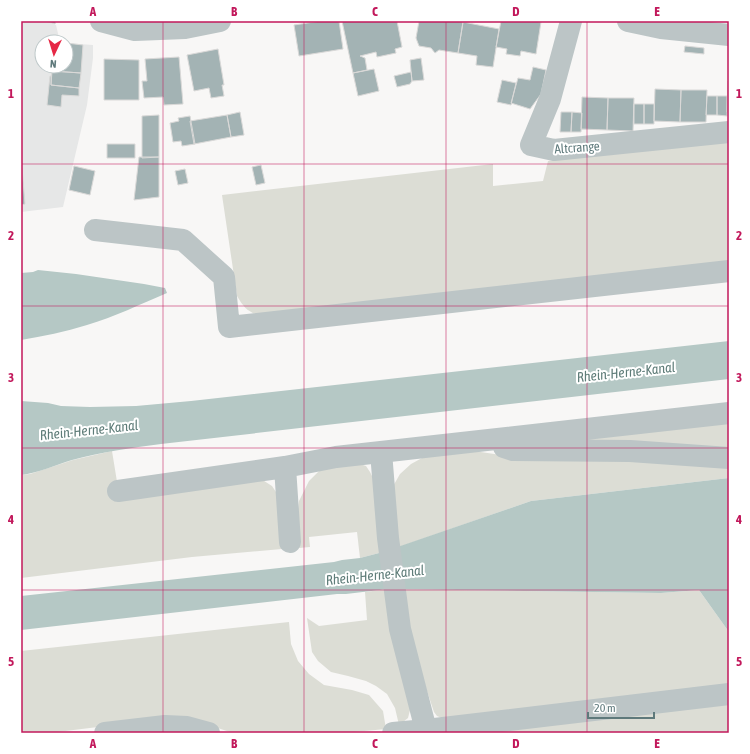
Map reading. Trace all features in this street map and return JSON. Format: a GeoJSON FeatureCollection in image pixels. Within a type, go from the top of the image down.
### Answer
{"type":"FeatureCollection","features":[{"type":"Feature","properties":{"kind":"street"},"geometry":{"type":"LineString","coordinates":[[101,21],[134,30],[185,28],[220,21]]}},
{"type":"Feature","properties":{"kind":"street","name":"Altcrange"},"geometry":{"type":"LineString","coordinates":[[571,21],[550,99],[531,145],[554,150],[729,132]]}},
{"type":"Feature","properties":{"kind":"street"},"geometry":{"type":"LineString","coordinates":[[628,21],[661,28],[729,35]]}},
{"type":"Feature","properties":{"kind":"street"},"geometry":{"type":"LineString","coordinates":[[95,230],[183,240],[224,277],[229,328],[729,271]]}},
{"type":"Feature","properties":{"kind":"street"},"geometry":{"type":"LineString","coordinates":[[118,490],[285,466],[336,457],[729,413]]}},
{"type":"Feature","properties":{"kind":"street"},"geometry":{"type":"LineString","coordinates":[[486,440],[513,450],[630,451],[729,458]]}},
{"type":"Feature","properties":{"kind":"street"},"geometry":{"type":"LineString","coordinates":[[381,452],[388,538],[400,629],[426,730]]}},
{"type":"Feature","properties":{"kind":"street"},"geometry":{"type":"LineString","coordinates":[[285,466],[290,542]]}},
{"type":"Feature","properties":{"kind":"street"},"geometry":{"type":"LineString","coordinates":[[393,733],[729,694]]}},
{"type":"Feature","properties":{"kind":"street"},"geometry":{"type":"LineString","coordinates":[[105,733],[165,726],[188,727],[209,733]]}},
{"type":"Feature","properties":{"kind":"shaded area"},"geometry":{"type":"Polygon","coordinates":[[[21,21],[45,21],[56,25],[58,34],[34,34],[34,74],[74,74],[74,44],[93,45],[93,58],[87,105],[63,207],[21,212],[21,21]]]}},
{"type":"Feature","properties":{"kind":"shaded area"},"geometry":{"type":"Polygon","coordinates":[[[729,140],[729,264],[261,316],[247,309],[237,296],[222,195],[493,164],[493,186],[543,181],[548,161],[729,140]]]}},
{"type":"Feature","properties":{"kind":"shaded area"},"geometry":{"type":"Polygon","coordinates":[[[729,421],[729,455],[518,444],[729,421]]]}},
{"type":"Feature","properties":{"kind":"shaded area"},"geometry":{"type":"Polygon","coordinates":[[[467,450],[508,456],[729,463],[729,478],[531,501],[399,547],[392,488],[400,474],[411,464],[422,458],[467,450]]]}},
{"type":"Feature","properties":{"kind":"shaded area"},"geometry":{"type":"Polygon","coordinates":[[[112,451],[119,494],[261,479],[272,486],[280,498],[282,549],[192,557],[21,578],[21,475],[30,474],[73,460],[112,451]]]}},
{"type":"Feature","properties":{"kind":"shaded area"},"geometry":{"type":"Polygon","coordinates":[[[351,461],[366,466],[376,484],[383,552],[360,558],[357,532],[309,537],[310,547],[299,548],[296,524],[299,501],[309,481],[323,467],[351,461]]]}},
{"type":"Feature","properties":{"kind":"shaded area"},"geometry":{"type":"Polygon","coordinates":[[[388,589],[661,593],[699,590],[729,632],[729,733],[488,733],[437,716],[434,712],[420,670],[408,718],[399,725],[395,708],[387,694],[366,681],[331,672],[318,661],[312,652],[307,618],[319,626],[367,620],[365,592],[388,589]]]}},
{"type":"Feature","properties":{"kind":"shaded area"},"geometry":{"type":"Polygon","coordinates":[[[289,622],[291,644],[298,661],[309,674],[324,685],[369,695],[383,711],[386,729],[343,733],[233,733],[190,719],[147,721],[49,733],[21,733],[21,651],[289,622]]]}},
{"type":"Feature","properties":{"kind":"water"},"geometry":{"type":"Polygon","coordinates":[[[38,270],[144,284],[165,288],[167,293],[97,322],[62,332],[21,340],[21,273],[38,270]]]}},
{"type":"Feature","properties":{"kind":"water","name":"Rhein-Herne-Kanal"},"geometry":{"type":"Polygon","coordinates":[[[729,341],[729,379],[116,450],[83,457],[40,471],[21,475],[21,401],[48,403],[61,406],[136,406],[729,341]]]}},
{"type":"Feature","properties":{"kind":"water","name":"Rhein-Herne-Kanal"},"geometry":{"type":"Polygon","coordinates":[[[729,478],[729,632],[699,590],[661,593],[388,589],[21,630],[21,596],[360,558],[383,552],[531,501],[729,478]]]}},
{"type":"Feature","properties":{"kind":"building"},"geometry":{"type":"Polygon","coordinates":[[[45,21],[56,21],[55,24],[45,21]]]}},
{"type":"Feature","properties":{"kind":"building"},"geometry":{"type":"Polygon","coordinates":[[[321,21],[339,21],[343,49],[299,56],[294,25],[321,21]]]}},
{"type":"Feature","properties":{"kind":"building"},"geometry":{"type":"Polygon","coordinates":[[[342,21],[397,21],[402,47],[395,49],[396,53],[377,57],[376,52],[360,56],[365,58],[367,70],[353,73],[342,21]]]}},
{"type":"Feature","properties":{"kind":"building"},"geometry":{"type":"Polygon","coordinates":[[[419,21],[463,22],[458,53],[439,50],[435,53],[431,48],[419,46],[416,38],[419,21]]]}},
{"type":"Feature","properties":{"kind":"building"},"geometry":{"type":"Polygon","coordinates":[[[501,21],[541,22],[536,54],[521,51],[520,56],[506,54],[507,49],[496,47],[501,21]]]}},
{"type":"Feature","properties":{"kind":"building"},"geometry":{"type":"Polygon","coordinates":[[[463,22],[499,29],[493,67],[476,65],[477,56],[458,53],[463,22]]]}},
{"type":"Feature","properties":{"kind":"building"},"geometry":{"type":"Polygon","coordinates":[[[74,44],[83,45],[81,73],[74,73],[74,44]]]}},
{"type":"Feature","properties":{"kind":"building"},"geometry":{"type":"Polygon","coordinates":[[[685,46],[704,48],[704,54],[684,52],[685,46]]]}},
{"type":"Feature","properties":{"kind":"building"},"geometry":{"type":"Polygon","coordinates":[[[218,49],[224,85],[222,85],[224,96],[211,98],[209,88],[194,91],[187,55],[218,49]]]}},
{"type":"Feature","properties":{"kind":"building"},"geometry":{"type":"Polygon","coordinates":[[[179,57],[183,104],[164,105],[163,97],[144,98],[142,81],[147,81],[145,59],[179,57]]]}},
{"type":"Feature","properties":{"kind":"building"},"geometry":{"type":"Polygon","coordinates":[[[421,58],[424,80],[412,81],[410,60],[421,58]]]}},
{"type":"Feature","properties":{"kind":"building"},"geometry":{"type":"Polygon","coordinates":[[[104,59],[139,60],[139,100],[104,100],[104,59]]]}},
{"type":"Feature","properties":{"kind":"building"},"geometry":{"type":"Polygon","coordinates":[[[533,67],[546,70],[541,94],[530,109],[511,103],[518,78],[530,80],[533,67]]]}},
{"type":"Feature","properties":{"kind":"building"},"geometry":{"type":"Polygon","coordinates":[[[374,69],[379,91],[358,96],[353,73],[374,69]]]}},
{"type":"Feature","properties":{"kind":"building"},"geometry":{"type":"Polygon","coordinates":[[[411,72],[412,81],[410,84],[397,87],[394,76],[411,72]]]}},
{"type":"Feature","properties":{"kind":"building"},"geometry":{"type":"Polygon","coordinates":[[[81,73],[79,88],[51,85],[52,74],[81,73]]]}},
{"type":"Feature","properties":{"kind":"building"},"geometry":{"type":"Polygon","coordinates":[[[50,76],[51,85],[79,88],[79,96],[62,95],[61,107],[47,105],[50,76]]]}},
{"type":"Feature","properties":{"kind":"building"},"geometry":{"type":"Polygon","coordinates":[[[502,80],[516,83],[511,105],[497,102],[502,80]]]}},
{"type":"Feature","properties":{"kind":"building"},"geometry":{"type":"Polygon","coordinates":[[[729,81],[729,113],[727,112],[729,81]]]}},
{"type":"Feature","properties":{"kind":"building"},"geometry":{"type":"Polygon","coordinates":[[[655,89],[681,90],[680,122],[654,121],[655,89]]]}},
{"type":"Feature","properties":{"kind":"building"},"geometry":{"type":"Polygon","coordinates":[[[681,90],[707,90],[706,122],[680,122],[681,90]]]}},
{"type":"Feature","properties":{"kind":"building"},"geometry":{"type":"Polygon","coordinates":[[[707,96],[717,96],[717,115],[706,115],[707,96]]]}},
{"type":"Feature","properties":{"kind":"building"},"geometry":{"type":"Polygon","coordinates":[[[717,96],[727,96],[727,116],[717,115],[717,96]]]}},
{"type":"Feature","properties":{"kind":"building"},"geometry":{"type":"Polygon","coordinates":[[[582,97],[608,98],[607,130],[581,129],[582,97]]]}},
{"type":"Feature","properties":{"kind":"building"},"geometry":{"type":"Polygon","coordinates":[[[608,98],[634,98],[633,131],[607,130],[608,98]]]}},
{"type":"Feature","properties":{"kind":"building"},"geometry":{"type":"Polygon","coordinates":[[[634,104],[644,104],[644,124],[634,124],[634,104]]]}},
{"type":"Feature","properties":{"kind":"building"},"geometry":{"type":"Polygon","coordinates":[[[644,104],[654,104],[654,124],[644,124],[644,104]]]}},
{"type":"Feature","properties":{"kind":"building"},"geometry":{"type":"Polygon","coordinates":[[[240,112],[244,135],[231,137],[227,115],[240,112]]]}},
{"type":"Feature","properties":{"kind":"building"},"geometry":{"type":"Polygon","coordinates":[[[561,112],[572,112],[571,132],[560,132],[561,112]]]}},
{"type":"Feature","properties":{"kind":"building"},"geometry":{"type":"Polygon","coordinates":[[[572,112],[582,113],[581,132],[571,132],[572,112]]]}},
{"type":"Feature","properties":{"kind":"building"},"geometry":{"type":"Polygon","coordinates":[[[159,115],[159,157],[142,158],[142,116],[159,115]]]}},
{"type":"Feature","properties":{"kind":"building"},"geometry":{"type":"Polygon","coordinates":[[[227,115],[231,137],[194,144],[190,121],[227,115]]]}},
{"type":"Feature","properties":{"kind":"building"},"geometry":{"type":"Polygon","coordinates":[[[190,116],[195,144],[182,146],[181,141],[173,142],[170,123],[179,121],[178,118],[190,116]]]}},
{"type":"Feature","properties":{"kind":"building"},"geometry":{"type":"Polygon","coordinates":[[[107,144],[135,144],[135,158],[107,158],[107,144]]]}},
{"type":"Feature","properties":{"kind":"building"},"geometry":{"type":"Polygon","coordinates":[[[139,157],[159,157],[159,197],[134,200],[139,157]]]}},
{"type":"Feature","properties":{"kind":"building"},"geometry":{"type":"Polygon","coordinates":[[[261,165],[265,183],[256,185],[252,167],[261,165]]]}},
{"type":"Feature","properties":{"kind":"building"},"geometry":{"type":"Polygon","coordinates":[[[74,166],[95,171],[90,195],[69,190],[74,166]]]}},
{"type":"Feature","properties":{"kind":"building"},"geometry":{"type":"Polygon","coordinates":[[[21,168],[25,204],[21,205],[21,168]]]}},
{"type":"Feature","properties":{"kind":"building"},"geometry":{"type":"Polygon","coordinates":[[[185,169],[188,183],[178,185],[175,171],[185,169]]]}}]}
